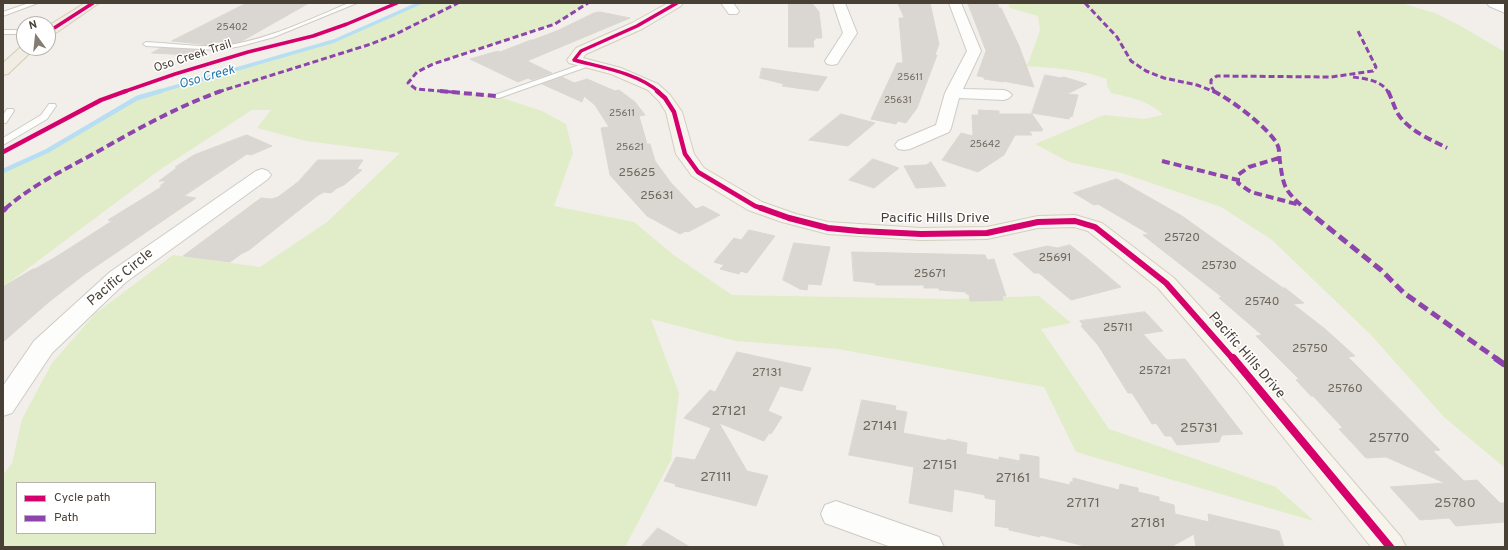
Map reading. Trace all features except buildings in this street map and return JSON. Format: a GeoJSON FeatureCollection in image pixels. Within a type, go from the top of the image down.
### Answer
{"type":"FeatureCollection","features":[{"type":"Feature","properties":{"kind":"main road"},"geometry":{"type":"LineString","coordinates":[[55,16],[76,3]]}},
{"type":"Feature","properties":{"kind":"main road"},"geometry":{"type":"LineString","coordinates":[[56,27],[93,3]]}},
{"type":"Feature","properties":{"kind":"main road"},"geometry":{"type":"LineString","coordinates":[[3,71],[19,56]]}},
{"type":"Feature","properties":{"kind":"street","name":"Pacific Hills Drive"},"geometry":{"type":"LineString","coordinates":[[677,3],[637,26],[580,51],[574,60],[636,78],[653,87],[665,98],[674,112],[686,154],[698,172],[755,206],[789,218],[828,228],[921,234],[987,233],[1038,222],[1075,221],[1095,226],[1166,283],[1245,372],[1390,547]]}},
{"type":"Feature","properties":{"kind":"street"},"geometry":{"type":"LineString","coordinates":[[832,61],[850,33],[840,3]]}},
{"type":"Feature","properties":{"kind":"street"},"geometry":{"type":"LineString","coordinates":[[904,145],[943,128],[953,93],[974,51],[955,3]]}},
{"type":"Feature","properties":{"kind":"street"},"geometry":{"type":"LineString","coordinates":[[1493,3],[1505,9]]}},
{"type":"Feature","properties":{"kind":"street"},"geometry":{"type":"LineString","coordinates":[[953,93],[1004,95]]}},
{"type":"Feature","properties":{"kind":"street","name":"Pacific Circle"},"geometry":{"type":"LineString","coordinates":[[3,406],[43,347],[118,277],[262,175]]}},
{"type":"Feature","properties":{"kind":"street"},"geometry":{"type":"LineString","coordinates":[[836,514],[928,547]]}},
{"type":"Feature","properties":{"kind":"lane"},"geometry":{"type":"LineString","coordinates":[[3,14],[35,3]]}},
{"type":"Feature","properties":{"kind":"lane"},"geometry":{"type":"LineString","coordinates":[[146,44],[219,48],[241,44],[272,36],[354,3]]}},
{"type":"Feature","properties":{"kind":"lane"},"geometry":{"type":"LineString","coordinates":[[3,32],[16,32]]}},
{"type":"Feature","properties":{"kind":"lane"},"geometry":{"type":"LineString","coordinates":[[496,96],[591,64]]}},
{"type":"Feature","properties":{"kind":"lane"},"geometry":{"type":"LineString","coordinates":[[3,142],[44,117],[52,106]]}},
{"type":"Feature","properties":{"kind":"lane"},"geometry":{"type":"LineString","coordinates":[[3,121],[7,111]]}},
{"type":"Feature","properties":{"kind":"green space"},"geometry":{"type":"Polygon","coordinates":[[[420,3],[588,3],[555,24],[433,64],[417,72],[408,83],[416,89],[496,96],[542,111],[566,124],[573,153],[554,206],[634,222],[675,256],[732,295],[950,299],[1039,296],[1071,323],[1041,329],[1109,429],[1276,487],[1314,521],[1076,452],[1044,387],[838,349],[736,341],[651,319],[679,393],[671,460],[625,547],[3,547],[3,475],[12,463],[22,419],[52,363],[95,314],[173,255],[260,267],[327,222],[400,153],[306,141],[257,128],[271,110],[252,110],[161,169],[3,287],[3,171],[47,151],[137,98],[334,41],[420,3]]]}},
{"type":"Feature","properties":{"kind":"green space"},"geometry":{"type":"Polygon","coordinates":[[[1008,3],[1401,3],[1435,13],[1505,52],[1505,468],[1444,417],[1371,335],[1272,240],[1221,207],[1122,173],[1069,162],[1035,144],[1104,115],[1144,119],[1163,115],[1158,110],[1146,103],[1111,93],[1107,86],[1107,79],[1077,71],[1025,66],[1029,61],[1040,30],[1038,16],[1010,8],[1008,3]]]}},
{"type":"Feature","properties":{"kind":"waterway","name":"Oso Creek"},"geometry":{"type":"LineString","coordinates":[[157,92],[334,41],[420,3]]}},
{"type":"Feature","properties":{"kind":"waterway","name":"Oso Creek"},"geometry":{"type":"LineString","coordinates":[[3,171],[47,151],[137,98],[161,91]]}},
{"type":"Feature","properties":{"kind":"marked path"},"geometry":{"type":"LineString","coordinates":[[3,211],[35,186],[177,108],[234,86],[371,44],[394,35],[458,3]]}},
{"type":"Feature","properties":{"kind":"marked path"},"geometry":{"type":"LineString","coordinates":[[496,96],[416,89],[408,83],[417,72],[433,64],[555,24],[588,3]]}},
{"type":"Feature","properties":{"kind":"marked path"},"geometry":{"type":"LineString","coordinates":[[1085,3],[1117,37],[1131,61],[1146,71],[1164,78],[1197,85],[1215,92],[1241,109],[1272,137],[1278,145],[1283,185],[1290,195],[1310,214],[1381,270],[1404,293],[1505,365]]}},
{"type":"Feature","properties":{"kind":"marked path"},"geometry":{"type":"LineString","coordinates":[[1215,92],[1211,86],[1211,80],[1217,76],[1331,77],[1373,71],[1376,67],[1357,29]]}},
{"type":"Feature","properties":{"kind":"marked path"},"geometry":{"type":"LineString","coordinates":[[1353,77],[1374,81],[1384,86],[1390,95],[1398,114],[1407,124],[1424,136],[1447,148]]}},
{"type":"Feature","properties":{"kind":"marked path"},"geometry":{"type":"LineString","coordinates":[[1279,158],[1249,167],[1238,175],[1238,183],[1251,192],[1300,205]]}},
{"type":"Feature","properties":{"kind":"marked path"},"geometry":{"type":"LineString","coordinates":[[1162,161],[1238,180]]}},
{"type":"Feature","properties":{"kind":"cycle path"},"geometry":{"type":"LineString","coordinates":[[56,27],[93,3]]}},
{"type":"Feature","properties":{"kind":"cycle path","name":"Oso Creek Trail"},"geometry":{"type":"LineString","coordinates":[[3,152],[101,100],[175,74],[248,52],[313,36],[347,24],[397,3]]}},
{"type":"Feature","properties":{"kind":"cycle path"},"geometry":{"type":"LineString","coordinates":[[677,3],[637,26],[581,51],[574,60],[616,71],[653,87],[665,98],[674,112],[685,154],[698,172],[755,206],[789,218],[828,228],[921,234],[987,233],[1038,222],[1075,221],[1095,227],[1166,283],[1245,372],[1390,547]]}}]}
